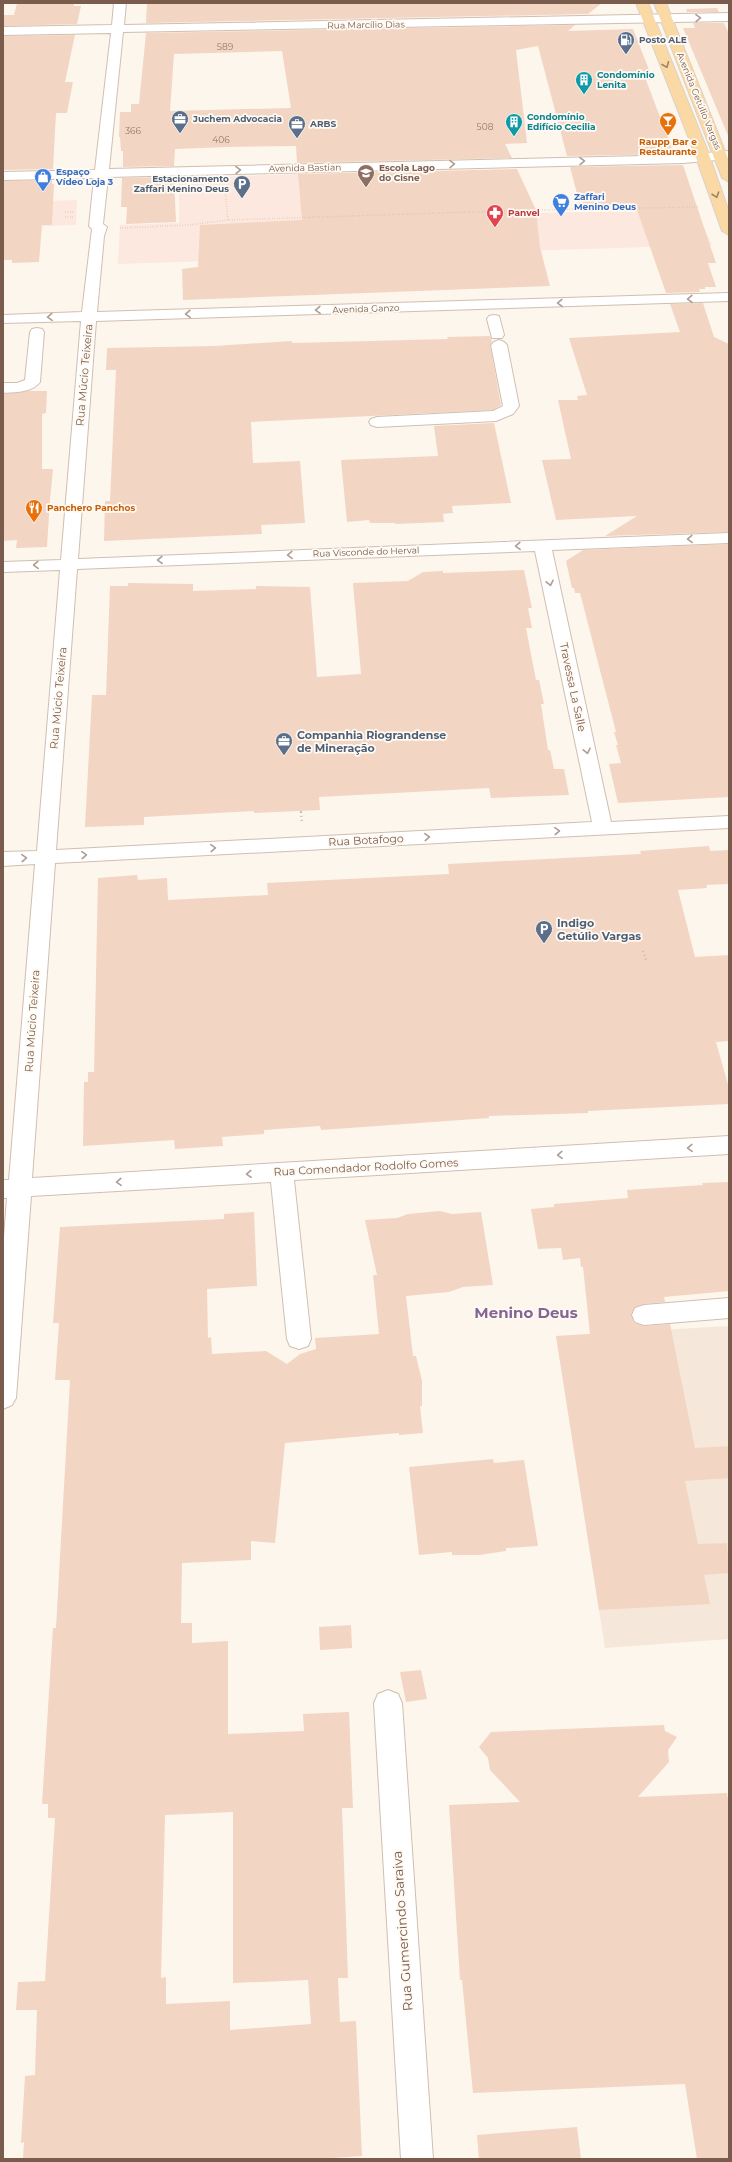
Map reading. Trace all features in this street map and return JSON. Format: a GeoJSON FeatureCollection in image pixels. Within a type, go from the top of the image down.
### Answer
{"type":"FeatureCollection","features":[{"type":"Feature","properties":{"kind":"main road"},"geometry":{"type":"LineString","coordinates":[[646,15],[664,15]]}},
{"type":"Feature","properties":{"kind":"main road","name":"Avenida Getúlio Vargas"},"geometry":{"type":"LineString","coordinates":[[646,15],[701,153],[729,231]]}},
{"type":"Feature","properties":{"kind":"main road","name":"Avenida Getúlio Vargas"},"geometry":{"type":"LineString","coordinates":[[664,15],[724,152],[729,178]]}},
{"type":"Feature","properties":{"kind":"street","name":"Rua Múcio Teixeira"},"geometry":{"type":"LineString","coordinates":[[3,1398],[11,1189],[45,857],[88,323],[96,236],[100,227],[96,226],[120,3]]}},
{"type":"Feature","properties":{"kind":"street","name":"Rua Marcílio Dias"},"geometry":{"type":"LineString","coordinates":[[3,32],[646,15]]}},
{"type":"Feature","properties":{"kind":"street"},"geometry":{"type":"LineString","coordinates":[[664,15],[729,17]]}},
{"type":"Feature","properties":{"kind":"street","name":"Avenida Bastian"},"geometry":{"type":"LineString","coordinates":[[3,176],[103,168],[724,152]]}},
{"type":"Feature","properties":{"kind":"street","name":"Avenida Bastian"},"geometry":{"type":"LineString","coordinates":[[3,165],[224,170],[284,163]]}},
{"type":"Feature","properties":{"kind":"street","name":"Avenida Ganzo"},"geometry":{"type":"LineString","coordinates":[[3,388],[20,387],[32,382],[30,333],[88,323],[421,314],[729,297]]}},
{"type":"Feature","properties":{"kind":"street","name":"Avenida Ganzo"},"geometry":{"type":"LineString","coordinates":[[3,319],[172,328]]}},
{"type":"Feature","properties":{"kind":"street"},"geometry":{"type":"LineString","coordinates":[[377,422],[496,416],[507,411],[511,406],[494,319]]}},
{"type":"Feature","properties":{"kind":"street"},"geometry":{"type":"LineString","coordinates":[[478,320],[510,319]]}},
{"type":"Feature","properties":{"kind":"street","name":"Rua Visconde do Herval"},"geometry":{"type":"LineString","coordinates":[[3,567],[729,538]]}},
{"type":"Feature","properties":{"kind":"street","name":"Travessa La Salle"},"geometry":{"type":"LineString","coordinates":[[542,545],[603,828]]}},
{"type":"Feature","properties":{"kind":"street","name":"Rua Botafogo"},"geometry":{"type":"LineString","coordinates":[[3,859],[729,822]]}},
{"type":"Feature","properties":{"kind":"street","name":"Rua Comendador Rodolfo Gomes"},"geometry":{"type":"LineString","coordinates":[[11,1189],[729,1145]]}},
{"type":"Feature","properties":{"kind":"street"},"geometry":{"type":"LineString","coordinates":[[282,1172],[299,1339]]}},
{"type":"Feature","properties":{"kind":"street"},"geometry":{"type":"LineString","coordinates":[[644,1315],[729,1308]]}},
{"type":"Feature","properties":{"kind":"street","name":"Rua Gumercindo Saraiva"},"geometry":{"type":"LineString","coordinates":[[388,1703],[417,2159]]}},
{"type":"Feature","properties":{"kind":"path"},"geometry":{"type":"LineString","coordinates":[[224,170],[228,220]]}},
{"type":"Feature","properties":{"kind":"path"},"geometry":{"type":"LineString","coordinates":[[99,229],[189,225],[228,220],[532,210],[721,206]]}},
{"type":"Feature","properties":{"kind":"path"},"geometry":{"type":"LineString","coordinates":[[65,212],[71,212]]}},
{"type":"Feature","properties":{"kind":"path"},"geometry":{"type":"LineString","coordinates":[[65,217],[70,217]]}},
{"type":"Feature","properties":{"kind":"path"},"geometry":{"type":"LineString","coordinates":[[644,951],[646,960]]}},
{"type":"Feature","properties":{"kind":"shaded area","name":"Zaffari Menino Deus"},"geometry":{"type":"Polygon","coordinates":[[[299,174],[536,213],[696,210],[712,245],[118,264],[120,225],[179,223],[179,178],[299,174]]]}},
{"type":"Feature","properties":{"kind":"shaded area"},"geometry":{"type":"Polygon","coordinates":[[[77,200],[76,225],[15,227],[18,202],[77,200]]]}},
{"type":"Feature","properties":{"kind":"shaded area"},"geometry":{"type":"Polygon","coordinates":[[[729,1326],[729,1639],[605,1648],[556,1336],[729,1326]]]}},
{"type":"Feature","properties":{"kind":"building"},"geometry":{"type":"Polygon","coordinates":[[[17,3],[74,3],[74,6],[81,6],[77,24],[3,26],[3,15],[14,15],[17,3]]]}},
{"type":"Feature","properties":{"kind":"building"},"geometry":{"type":"Polygon","coordinates":[[[147,3],[602,3],[588,14],[146,23],[147,3]]]}},
{"type":"Feature","properties":{"kind":"building"},"geometry":{"type":"Polygon","coordinates":[[[717,8],[719,12],[687,12],[686,9],[717,8]]]}},
{"type":"Feature","properties":{"kind":"building"},"geometry":{"type":"Polygon","coordinates":[[[693,23],[724,23],[729,34],[729,138],[683,28],[695,28],[693,23]]]}},
{"type":"Feature","properties":{"kind":"building"},"geometry":{"type":"Polygon","coordinates":[[[575,25],[568,31],[633,29],[653,80],[646,80],[674,154],[567,156],[538,46],[516,50],[527,143],[505,144],[512,158],[297,163],[296,146],[227,147],[175,149],[174,166],[123,167],[123,151],[121,151],[119,137],[120,112],[131,112],[131,104],[139,104],[146,33],[575,25]],[[282,51],[174,54],[170,111],[291,108],[282,51]]]}},
{"type":"Feature","properties":{"kind":"building"},"geometry":{"type":"Polygon","coordinates":[[[75,35],[65,82],[73,82],[67,113],[56,113],[53,169],[3,170],[3,36],[75,35]]]}},
{"type":"Feature","properties":{"kind":"building"},"geometry":{"type":"Polygon","coordinates":[[[683,165],[716,263],[708,263],[716,287],[705,287],[705,289],[699,289],[700,292],[666,293],[635,204],[580,205],[570,167],[683,165]]]}},
{"type":"Feature","properties":{"kind":"building"},"geometry":{"type":"Polygon","coordinates":[[[517,169],[536,210],[540,247],[550,286],[183,300],[182,269],[198,267],[200,225],[302,220],[298,174],[517,169]]]}},
{"type":"Feature","properties":{"kind":"building"},"geometry":{"type":"Polygon","coordinates":[[[174,177],[176,222],[126,224],[127,207],[121,207],[122,178],[174,177]]]}},
{"type":"Feature","properties":{"kind":"building"},"geometry":{"type":"Polygon","coordinates":[[[52,180],[52,184],[54,184],[52,225],[42,225],[39,262],[12,263],[12,260],[3,260],[3,181],[52,180]]]}},
{"type":"Feature","properties":{"kind":"building"},"geometry":{"type":"Polygon","coordinates":[[[703,303],[714,337],[729,344],[729,532],[605,536],[637,516],[556,520],[542,460],[571,459],[558,400],[578,400],[577,396],[587,395],[569,338],[680,332],[670,304],[703,303]]]}},
{"type":"Feature","properties":{"kind":"building"},"geometry":{"type":"Polygon","coordinates":[[[490,336],[492,341],[490,345],[501,405],[493,410],[251,422],[253,463],[300,461],[305,523],[261,525],[262,534],[104,541],[105,501],[110,501],[116,370],[106,370],[107,348],[215,346],[292,341],[292,343],[448,339],[447,337],[490,336]]]}},
{"type":"Feature","properties":{"kind":"building"},"geometry":{"type":"Polygon","coordinates":[[[29,391],[47,391],[46,413],[42,414],[42,469],[53,469],[47,547],[16,548],[17,540],[3,541],[3,394],[29,391]]]}},
{"type":"Feature","properties":{"kind":"building"},"geometry":{"type":"Polygon","coordinates":[[[494,423],[511,503],[452,506],[453,513],[443,514],[444,522],[395,524],[370,523],[369,520],[347,522],[341,460],[438,456],[434,426],[494,423]]]}},
{"type":"Feature","properties":{"kind":"building"},"geometry":{"type":"Polygon","coordinates":[[[729,544],[729,797],[618,803],[609,764],[621,763],[616,745],[618,745],[614,732],[616,732],[580,593],[575,593],[574,588],[572,588],[566,561],[583,550],[729,544]]]}},
{"type":"Feature","properties":{"kind":"building"},"geometry":{"type":"Polygon","coordinates":[[[524,570],[532,608],[528,608],[532,628],[526,628],[536,680],[539,680],[544,704],[541,704],[548,750],[550,750],[554,769],[564,769],[569,795],[491,798],[489,788],[319,797],[320,810],[254,813],[254,811],[144,817],[144,825],[85,827],[92,695],[106,695],[110,586],[128,586],[128,583],[193,584],[193,591],[256,589],[256,586],[310,587],[317,677],[361,674],[353,583],[408,581],[423,572],[443,571],[443,573],[524,570]]]}},
{"type":"Feature","properties":{"kind":"building"},"geometry":{"type":"Polygon","coordinates":[[[709,846],[710,851],[729,850],[729,884],[706,885],[707,888],[678,890],[695,957],[729,955],[729,1041],[716,1042],[729,1088],[729,1104],[588,1111],[588,1113],[489,1116],[489,1118],[321,1130],[320,1126],[264,1130],[264,1134],[222,1137],[223,1146],[175,1149],[174,1140],[83,1146],[84,1082],[88,1082],[88,1072],[94,1072],[98,878],[137,875],[138,880],[167,878],[168,900],[268,895],[267,883],[449,874],[448,864],[641,854],[640,851],[709,846]]]}},
{"type":"Feature","properties":{"kind":"building"},"geometry":{"type":"Polygon","coordinates":[[[729,1182],[729,1291],[664,1297],[665,1302],[644,1304],[635,1307],[631,1314],[634,1323],[644,1326],[670,1324],[695,1448],[729,1446],[729,1478],[685,1481],[698,1544],[727,1543],[729,1573],[704,1575],[710,1604],[599,1610],[556,1336],[590,1334],[583,1267],[581,1267],[580,1258],[563,1260],[561,1248],[538,1249],[531,1209],[554,1207],[554,1204],[628,1198],[627,1190],[729,1182]]]}},
{"type":"Feature","properties":{"kind":"building"},"geometry":{"type":"Polygon","coordinates":[[[440,1211],[452,1214],[481,1212],[493,1285],[463,1287],[449,1292],[406,1296],[413,1356],[416,1356],[422,1381],[422,1406],[420,1406],[423,1433],[399,1435],[399,1433],[285,1443],[275,1543],[251,1541],[251,1560],[182,1563],[181,1623],[192,1623],[192,1643],[228,1641],[228,1734],[304,1731],[303,1714],[349,1712],[353,1808],[342,1808],[348,1978],[338,1978],[340,2022],[356,2021],[362,2156],[317,2159],[23,2159],[24,2142],[21,2143],[25,2076],[35,2075],[37,2010],[16,2010],[18,1982],[45,1981],[55,1818],[48,1818],[48,1804],[42,1804],[53,1628],[56,1628],[70,1380],[55,1380],[59,1323],[53,1323],[60,1227],[224,1219],[224,1214],[254,1212],[257,1286],[207,1289],[208,1338],[211,1337],[212,1354],[266,1351],[287,1364],[300,1354],[316,1349],[315,1338],[379,1334],[373,1275],[377,1275],[365,1220],[397,1218],[408,1214],[440,1211]],[[233,1812],[165,1815],[161,1978],[166,1977],[166,2004],[230,2001],[230,2030],[311,2024],[308,1980],[233,1983],[233,1812]]]}},
{"type":"Feature","properties":{"kind":"building"},"geometry":{"type":"Polygon","coordinates":[[[493,1459],[494,1463],[524,1460],[538,1546],[506,1548],[506,1551],[479,1555],[452,1555],[452,1552],[419,1555],[409,1467],[493,1459]]]}},
{"type":"Feature","properties":{"kind":"building"},"geometry":{"type":"Polygon","coordinates":[[[351,1625],[352,1648],[320,1650],[319,1627],[351,1625]]]}},
{"type":"Feature","properties":{"kind":"building"},"geometry":{"type":"Polygon","coordinates":[[[421,1670],[427,1699],[406,1702],[400,1672],[421,1670]]]}},
{"type":"Feature","properties":{"kind":"building"},"geometry":{"type":"Polygon","coordinates":[[[664,1725],[665,1731],[677,1737],[668,1750],[669,1762],[638,1797],[727,1793],[729,1805],[729,2159],[697,2159],[685,2084],[473,2093],[462,1980],[460,1980],[449,1805],[520,1802],[490,1770],[488,1758],[479,1747],[491,1732],[664,1725]]]}},
{"type":"Feature","properties":{"kind":"building"},"geometry":{"type":"Polygon","coordinates":[[[577,2127],[581,2159],[479,2159],[477,2135],[577,2127]]]}},
{"type":"Feature","properties":{"kind":"place","name":"Posto ALE"},"geometry":{"type":"Point","coordinates":[626,55]}},
{"type":"Feature","properties":{"kind":"place","name":"Condomínio Lenita"},"geometry":{"type":"Point","coordinates":[584,95]}},
{"type":"Feature","properties":{"kind":"place","name":"Juchem Advocacia"},"geometry":{"type":"Point","coordinates":[180,134]}},
{"type":"Feature","properties":{"kind":"place","name":"Raupp Bar e Restaurante"},"geometry":{"type":"Point","coordinates":[668,136]}},
{"type":"Feature","properties":{"kind":"place","name":"Condomínio Edifício Cecilia"},"geometry":{"type":"Point","coordinates":[514,137]}},
{"type":"Feature","properties":{"kind":"place","name":"ARBS"},"geometry":{"type":"Point","coordinates":[297,139]}},
{"type":"Feature","properties":{"kind":"place","name":"Escola Lago do Cisne"},"geometry":{"type":"Point","coordinates":[366,188]}},
{"type":"Feature","properties":{"kind":"place","name":"Espaço Vídeo Loja 3"},"geometry":{"type":"Point","coordinates":[43,192]}},
{"type":"Feature","properties":{"kind":"place","name":"Estacionamento Zaffari Menino Deus"},"geometry":{"type":"Point","coordinates":[242,199]}},
{"type":"Feature","properties":{"kind":"place","name":"Zaffari Menino Deus"},"geometry":{"type":"Point","coordinates":[561,217]}},
{"type":"Feature","properties":{"kind":"place","name":"Panvel"},"geometry":{"type":"Point","coordinates":[495,228]}},
{"type":"Feature","properties":{"kind":"place","name":"Panchero Panchos"},"geometry":{"type":"Point","coordinates":[34,523]}},
{"type":"Feature","properties":{"kind":"place","name":"Companhia Riograndense de Mineração"},"geometry":{"type":"Point","coordinates":[284,756]}},
{"type":"Feature","properties":{"kind":"place","name":"Indigo Getúlio Vargas"},"geometry":{"type":"Point","coordinates":[544,944]}},
{"type":"Feature","properties":{"kind":"district","name":"Menino Deus"},"geometry":{"type":"Point","coordinates":[526,1313]}}]}
